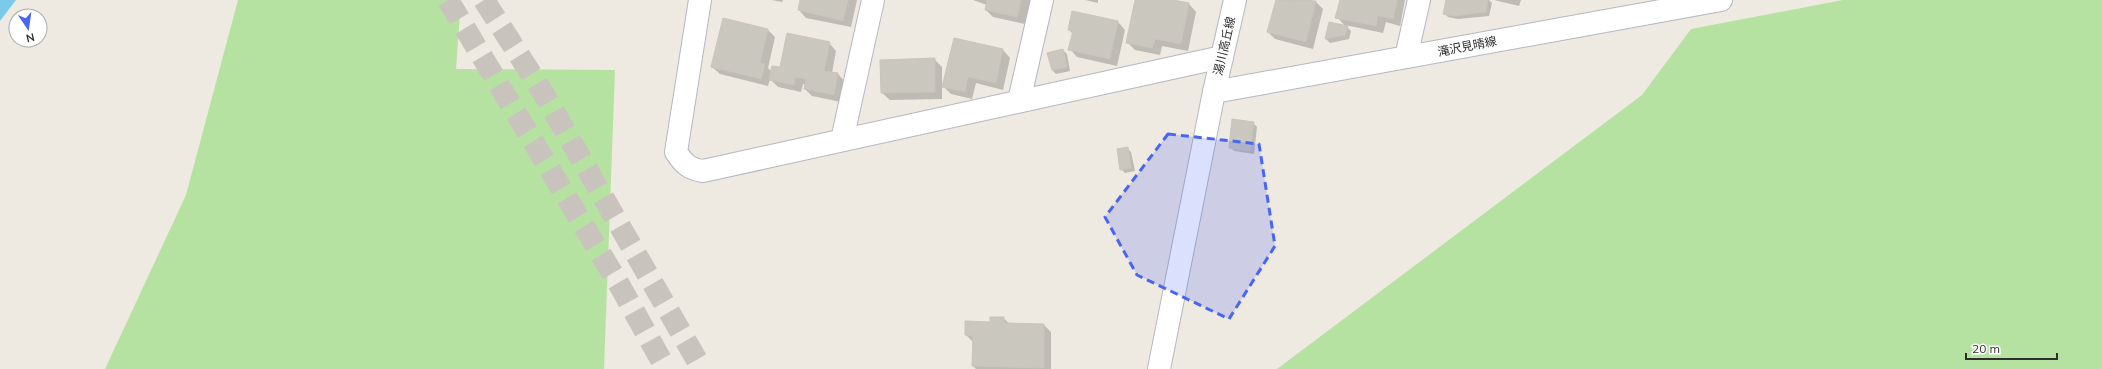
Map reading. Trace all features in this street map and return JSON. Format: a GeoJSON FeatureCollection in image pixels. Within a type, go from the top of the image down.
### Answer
{"type":"FeatureCollection","features":[{"type":"Feature","properties":{"kind":"street"},"geometry":{"type":"LineString","coordinates":[[700,0],[676,152],[684,164],[693,170],[703,171],[1222,57]]}},
{"type":"Feature","properties":{"kind":"street"},"geometry":{"type":"LineString","coordinates":[[842,140],[873,0]]}},
{"type":"Feature","properties":{"kind":"street"},"geometry":{"type":"LineString","coordinates":[[1019,101],[1042,0]]}},
{"type":"Feature","properties":{"kind":"street","name":"湯川高丘線"},"geometry":{"type":"LineString","coordinates":[[1159,369],[1214,92],[1235,0]]}},
{"type":"Feature","properties":{"kind":"street"},"geometry":{"type":"LineString","coordinates":[[1406,57],[1419,0]]}},
{"type":"Feature","properties":{"kind":"street","name":"滝沢見晴線"},"geometry":{"type":"LineString","coordinates":[[1214,92],[1406,57],[1613,9],[1721,0]]}},
{"type":"Feature","properties":{"kind":"highlighted area"},"geometry":{"type":"Polygon","coordinates":[[[1168,134],[1259,144],[1275,246],[1229,319],[1137,275],[1105,217],[1168,134]]]}},
{"type":"Feature","properties":{"kind":"green space"},"geometry":{"type":"Polygon","coordinates":[[[238,0],[461,0],[456,69],[615,70],[604,369],[105,369],[186,195],[238,0]]]}},
{"type":"Feature","properties":{"kind":"green space"},"geometry":{"type":"Polygon","coordinates":[[[1843,0],[2102,0],[2102,369],[1277,369],[1642,95],[1691,29],[1843,0]]]}},
{"type":"Feature","properties":{"kind":"water"},"geometry":{"type":"Polygon","coordinates":[[[0,0],[16,0],[10,8],[8,8],[8,10],[0,21],[0,0]]]}},
{"type":"Feature","properties":{"kind":"building"},"geometry":{"type":"Polygon","coordinates":[[[800,0],[848,0],[843,21],[798,10],[800,0]]]}},
{"type":"Feature","properties":{"kind":"building"},"geometry":{"type":"Polygon","coordinates":[[[987,0],[1021,0],[1017,17],[985,10],[987,0]]]}},
{"type":"Feature","properties":{"kind":"building"},"geometry":{"type":"Polygon","coordinates":[[[1135,0],[1173,0],[1189,3],[1181,44],[1155,39],[1152,48],[1126,43],[1135,0]]]}},
{"type":"Feature","properties":{"kind":"building"},"geometry":{"type":"Polygon","coordinates":[[[1276,0],[1316,1],[1306,42],[1267,32],[1276,0]]]}},
{"type":"Feature","properties":{"kind":"building"},"geometry":{"type":"Polygon","coordinates":[[[1340,0],[1397,0],[1393,19],[1378,16],[1376,26],[1335,18],[1340,0]]]}},
{"type":"Feature","properties":{"kind":"building"},"geometry":{"type":"Polygon","coordinates":[[[1446,0],[1488,0],[1486,12],[1454,16],[1443,14],[1446,0]]]}},
{"type":"Feature","properties":{"kind":"building"},"geometry":{"type":"Polygon","coordinates":[[[1072,11],[1118,21],[1110,59],[1068,50],[1073,31],[1068,30],[1072,11]]]}},
{"type":"Feature","properties":{"kind":"building"},"geometry":{"type":"Polygon","coordinates":[[[723,18],[768,29],[760,63],[765,64],[761,79],[711,67],[723,18]]]}},
{"type":"Feature","properties":{"kind":"building"},"geometry":{"type":"Polygon","coordinates":[[[1329,22],[1348,26],[1345,35],[1325,39],[1329,22]]]}},
{"type":"Feature","properties":{"kind":"building"},"geometry":{"type":"Polygon","coordinates":[[[787,33],[830,42],[824,71],[838,73],[834,95],[804,89],[806,79],[795,77],[794,85],[769,80],[772,66],[780,67],[787,33]]]}},
{"type":"Feature","properties":{"kind":"building"},"geometry":{"type":"Polygon","coordinates":[[[954,38],[1003,49],[996,83],[968,77],[965,92],[942,87],[954,38]]]}},
{"type":"Feature","properties":{"kind":"building"},"geometry":{"type":"Polygon","coordinates":[[[1063,49],[1067,67],[1052,70],[1047,53],[1063,49]]]}},
{"type":"Feature","properties":{"kind":"building"},"geometry":{"type":"Polygon","coordinates":[[[935,58],[935,92],[881,93],[880,60],[935,58]]]}},
{"type":"Feature","properties":{"kind":"building"},"geometry":{"type":"Polygon","coordinates":[[[1232,119],[1254,122],[1250,151],[1229,148],[1232,119]]]}},
{"type":"Feature","properties":{"kind":"building"},"geometry":{"type":"Polygon","coordinates":[[[1128,147],[1131,168],[1120,170],[1117,149],[1128,147]]]}},
{"type":"Feature","properties":{"kind":"building"},"geometry":{"type":"Polygon","coordinates":[[[990,317],[1004,317],[1004,323],[1044,324],[1044,368],[972,366],[973,336],[965,335],[965,321],[990,322],[990,317]]]}},
{"type":"Feature","properties":{"kind":"tunnel"},"geometry":{"type":"LineString","coordinates":[[448,0],[620,286],[666,369]]}},
{"type":"Feature","properties":{"kind":"tunnel"},"geometry":{"type":"LineString","coordinates":[[484,0],[545,96],[702,369]]}}]}
